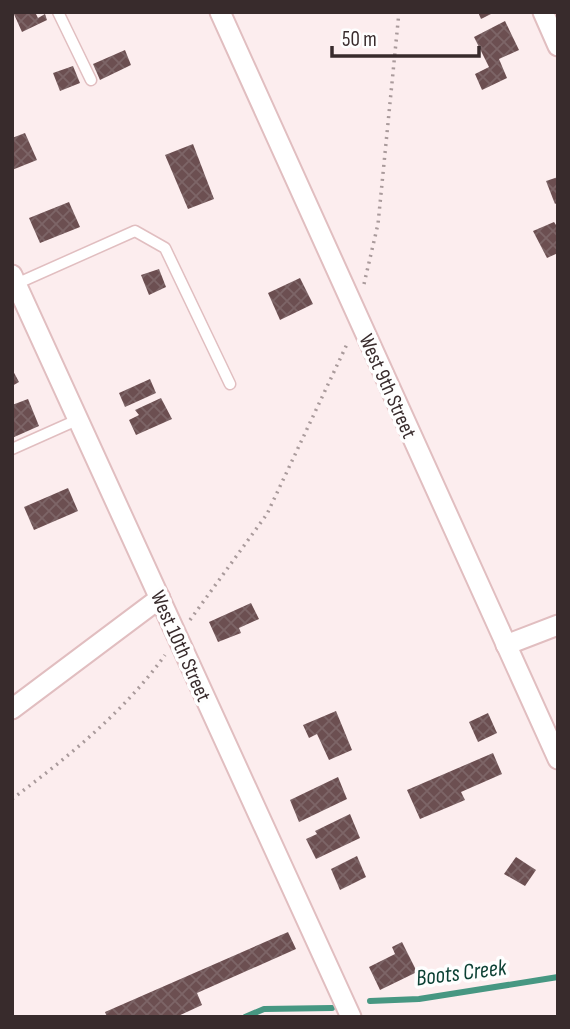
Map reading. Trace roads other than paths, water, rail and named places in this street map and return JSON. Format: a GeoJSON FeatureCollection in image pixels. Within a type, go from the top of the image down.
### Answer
{"type":"FeatureCollection","features":[{"type":"Feature","properties":{"kind":"street","name":"West 9th Street"},"geometry":{"type":"LineString","coordinates":[[220,12],[558,759]]}},
{"type":"Feature","properties":{"kind":"street"},"geometry":{"type":"LineString","coordinates":[[543,12],[558,46]]}},
{"type":"Feature","properties":{"kind":"street","name":"West 10th Street"},"geometry":{"type":"LineString","coordinates":[[14,282],[351,1017]]}},
{"type":"Feature","properties":{"kind":"street"},"geometry":{"type":"LineString","coordinates":[[12,709],[160,598]]}},
{"type":"Feature","properties":{"kind":"street"},"geometry":{"type":"LineString","coordinates":[[506,645],[558,625]]}},
{"type":"Feature","properties":{"kind":"lane"},"geometry":{"type":"LineString","coordinates":[[58,12],[91,80]]}},
{"type":"Feature","properties":{"kind":"lane"},"geometry":{"type":"LineString","coordinates":[[14,282],[135,231],[165,248],[230,384]]}},
{"type":"Feature","properties":{"kind":"lane"},"geometry":{"type":"LineString","coordinates":[[12,449],[77,420]]}},
{"type":"Feature","properties":{"kind":"waterway","name":"Boots Creek"},"geometry":{"type":"LineString","coordinates":[[370,1001],[419,999],[558,977]]}},
{"type":"Feature","properties":{"kind":"waterway","name":"Boots Creek"},"geometry":{"type":"LineString","coordinates":[[245,1017],[264,1009],[332,1008]]}}]}
